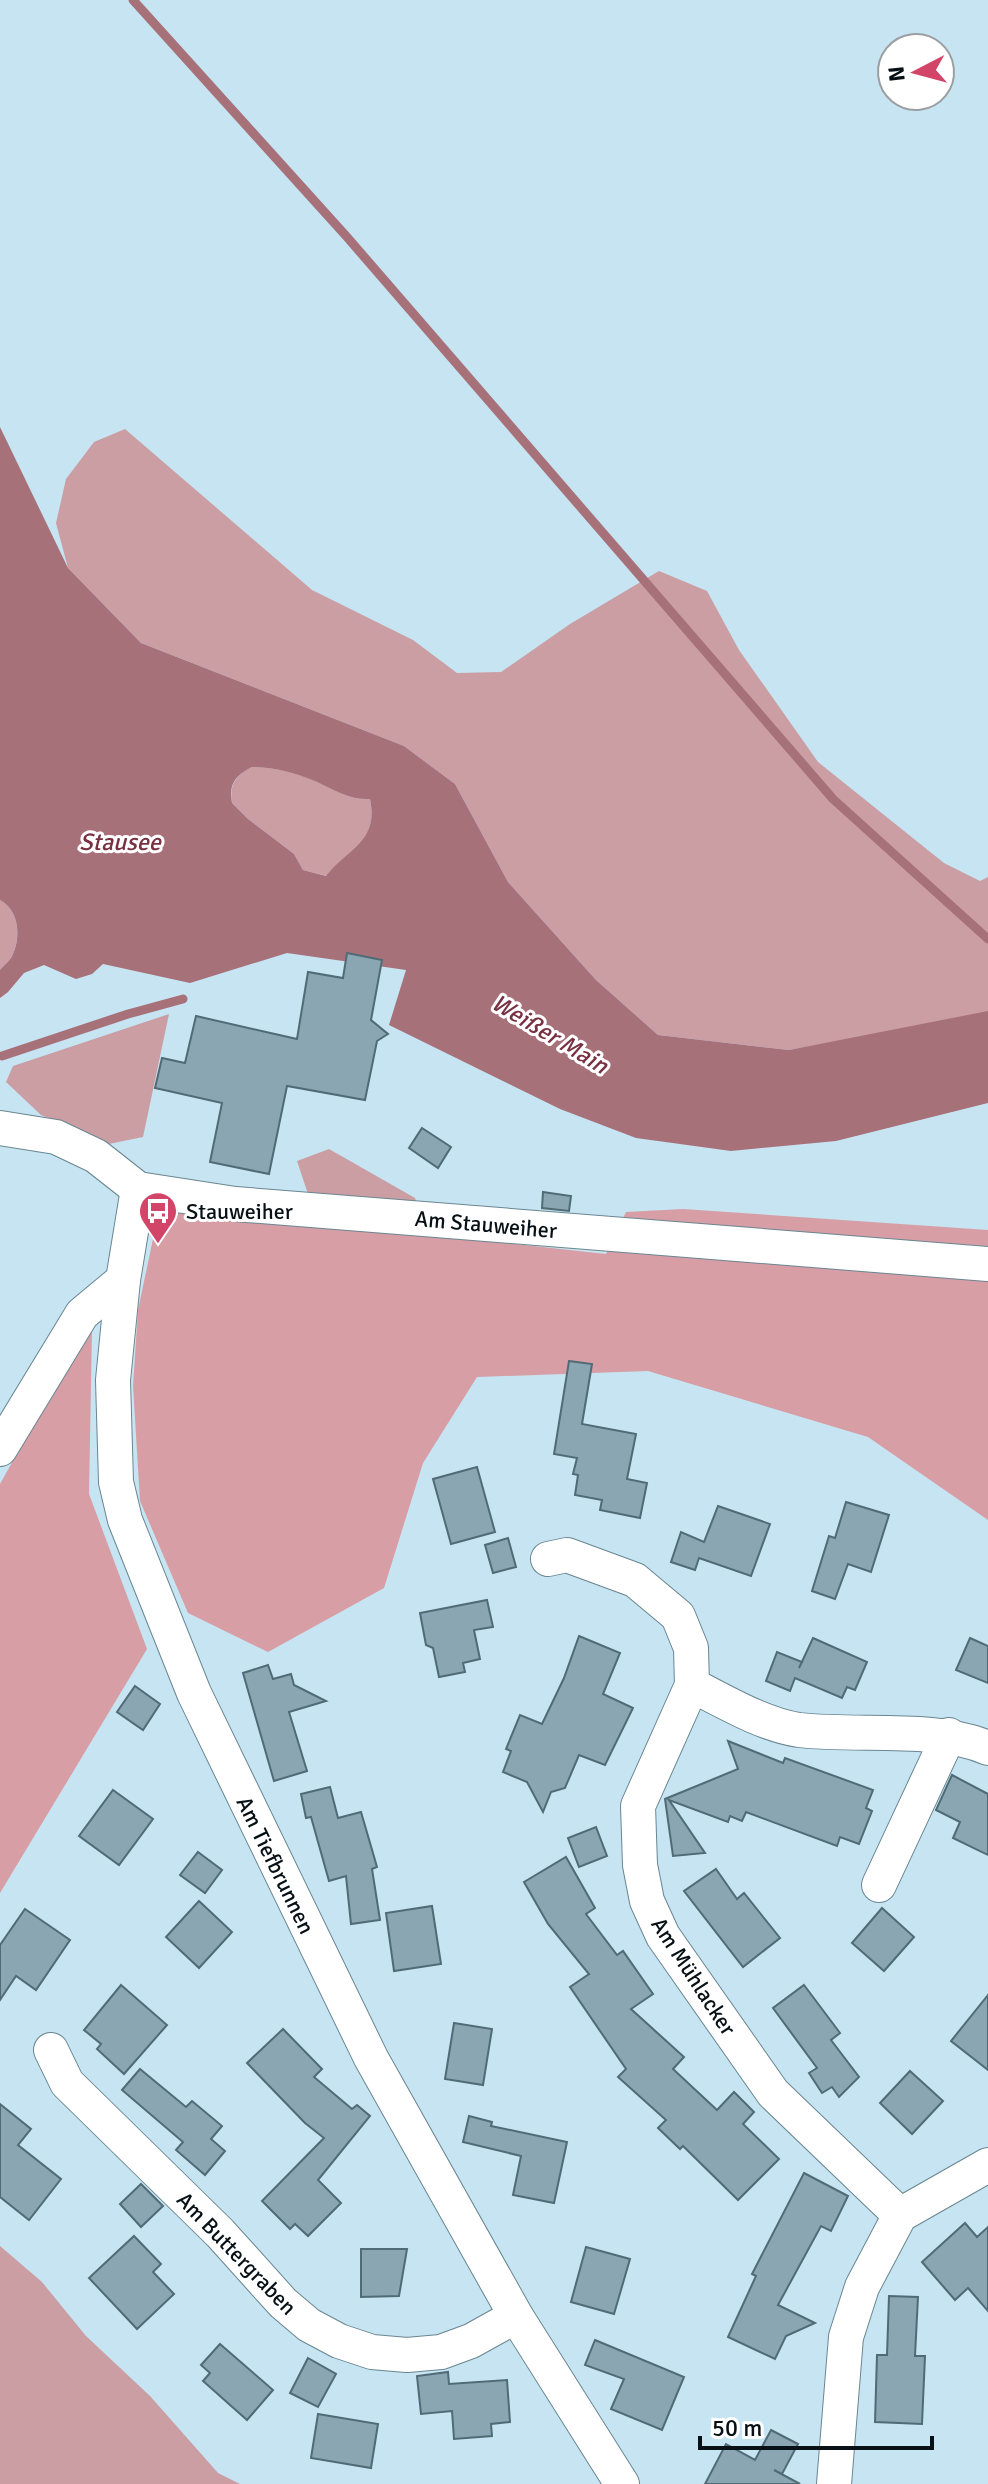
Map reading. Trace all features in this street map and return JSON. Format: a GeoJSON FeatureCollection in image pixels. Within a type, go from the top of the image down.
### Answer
{"type":"FeatureCollection","features":[{"type":"Feature","properties":{"kind":"street","name":"Am Stauweiher"},"geometry":{"type":"LineString","coordinates":[[0,1128],[56,1137],[96,1156],[138,1189],[250,1206],[988,1264]]}},
{"type":"Feature","properties":{"kind":"street","name":"Am Tiefbrunnen"},"geometry":{"type":"LineString","coordinates":[[138,1189],[123,1280],[113,1380],[116,1482],[125,1520],[194,1693],[371,2058],[516,2316],[622,2484]]}},
{"type":"Feature","properties":{"kind":"street"},"geometry":{"type":"LineString","coordinates":[[0,1449],[82,1314],[123,1280]]}},
{"type":"Feature","properties":{"kind":"street","name":"Am Mühlacker"},"geometry":{"type":"LineString","coordinates":[[548,1559],[567,1555],[635,1580],[678,1616],[691,1648],[692,1685],[638,1806],[640,1865],[647,1901],[663,1936],[773,2093],[900,2215]]}},
{"type":"Feature","properties":{"kind":"street"},"geometry":{"type":"LineString","coordinates":[[692,1685],[740,1710],[795,1729],[853,1734],[949,1735],[988,1748]]}},
{"type":"Feature","properties":{"kind":"street"},"geometry":{"type":"LineString","coordinates":[[879,1885],[949,1735]]}},
{"type":"Feature","properties":{"kind":"street","name":"Am Buttergraben"},"geometry":{"type":"LineString","coordinates":[[51,2050],[67,2083],[220,2233],[283,2303],[309,2325],[339,2341],[372,2352],[407,2355],[441,2352],[471,2341],[516,2316]]}},
{"type":"Feature","properties":{"kind":"street"},"geometry":{"type":"LineString","coordinates":[[834,2484],[846,2337],[862,2287],[900,2215],[988,2165]]}},
{"type":"Feature","properties":{"kind":"shaded area"},"geometry":{"type":"Polygon","coordinates":[[[125,429],[312,590],[413,640],[457,673],[501,672],[570,624],[659,571],[707,591],[739,650],[818,762],[944,863],[980,881],[988,877],[988,1014],[789,1050],[658,1035],[596,980],[508,882],[455,784],[404,746],[141,643],[68,568],[56,523],[66,479],[94,442],[125,429]]]}},
{"type":"Feature","properties":{"kind":"shaded area"},"geometry":{"type":"Polygon","coordinates":[[[252,767],[293,773],[348,796],[370,799],[372,814],[366,835],[327,876],[303,870],[294,854],[232,803],[235,781],[252,767]]]}},
{"type":"Feature","properties":{"kind":"shaded area"},"geometry":{"type":"Polygon","coordinates":[[[0,900],[15,917],[17,932],[12,956],[0,970],[0,900]]]}},
{"type":"Feature","properties":{"kind":"shaded area"},"geometry":{"type":"Polygon","coordinates":[[[169,1014],[143,1137],[109,1144],[41,1115],[6,1082],[13,1066],[169,1014]]]}},
{"type":"Feature","properties":{"kind":"shaded area"},"geometry":{"type":"Polygon","coordinates":[[[329,1149],[415,1198],[419,1208],[308,1194],[297,1161],[329,1149]]]}},
{"type":"Feature","properties":{"kind":"shaded area"},"geometry":{"type":"Polygon","coordinates":[[[161,1201],[606,1254],[626,1212],[683,1209],[988,1230],[988,1520],[868,1437],[648,1371],[477,1377],[423,1463],[384,1588],[268,1652],[188,1613],[140,1501],[133,1386],[138,1310],[161,1201]]]}},
{"type":"Feature","properties":{"kind":"shaded area"},"geometry":{"type":"Polygon","coordinates":[[[92,1329],[89,1494],[147,1649],[0,1893],[0,1484],[92,1329]]]}},
{"type":"Feature","properties":{"kind":"shaded area"},"geometry":{"type":"Polygon","coordinates":[[[0,2246],[42,2282],[86,2336],[150,2396],[218,2473],[240,2484],[0,2484],[0,2246]]]}},
{"type":"Feature","properties":{"kind":"water"},"geometry":{"type":"Polygon","coordinates":[[[0,427],[68,568],[141,643],[404,746],[455,784],[508,882],[596,980],[658,1035],[789,1050],[988,1011],[988,1103],[836,1141],[731,1151],[636,1138],[560,1109],[389,1025],[406,970],[287,953],[190,983],[103,964],[92,974],[76,979],[44,965],[24,973],[0,998],[0,970],[16,947],[17,924],[11,910],[0,900],[0,427]],[[252,767],[232,785],[232,803],[294,854],[303,870],[326,876],[366,835],[372,814],[370,799],[348,796],[292,773],[252,767]]]}},
{"type":"Feature","properties":{"kind":"building"},"geometry":{"type":"Polygon","coordinates":[[[347,953],[382,960],[371,1020],[388,1034],[377,1041],[365,1100],[287,1086],[269,1174],[210,1162],[222,1103],[155,1088],[162,1058],[185,1063],[196,1016],[297,1039],[308,972],[343,978],[347,953]]]}},
{"type":"Feature","properties":{"kind":"building"},"geometry":{"type":"Polygon","coordinates":[[[422,1128],[451,1147],[438,1168],[409,1148],[422,1128]]]}},
{"type":"Feature","properties":{"kind":"building"},"geometry":{"type":"Polygon","coordinates":[[[543,1192],[571,1196],[569,1211],[542,1208],[543,1192]]]}},
{"type":"Feature","properties":{"kind":"building"},"geometry":{"type":"Polygon","coordinates":[[[569,1361],[592,1364],[582,1424],[636,1434],[627,1479],[647,1483],[640,1518],[600,1510],[602,1500],[575,1495],[578,1475],[573,1474],[577,1458],[554,1454],[569,1361]]]}},
{"type":"Feature","properties":{"kind":"building"},"geometry":{"type":"Polygon","coordinates":[[[477,1467],[495,1532],[451,1544],[433,1479],[477,1467]]]}},
{"type":"Feature","properties":{"kind":"building"},"geometry":{"type":"Polygon","coordinates":[[[846,1502],[889,1515],[871,1572],[848,1564],[835,1599],[812,1591],[829,1536],[835,1538],[846,1502]]]}},
{"type":"Feature","properties":{"kind":"building"},"geometry":{"type":"Polygon","coordinates":[[[718,1506],[770,1524],[751,1576],[699,1558],[695,1570],[671,1562],[681,1532],[704,1542],[718,1506]]]}},
{"type":"Feature","properties":{"kind":"building"},"geometry":{"type":"Polygon","coordinates":[[[508,1538],[516,1567],[493,1573],[485,1545],[508,1538]]]}},
{"type":"Feature","properties":{"kind":"building"},"geometry":{"type":"Polygon","coordinates":[[[487,1600],[493,1627],[474,1630],[480,1659],[463,1663],[465,1672],[439,1677],[433,1648],[426,1645],[420,1613],[487,1600]]]}},
{"type":"Feature","properties":{"kind":"building"},"geometry":{"type":"Polygon","coordinates":[[[579,1636],[620,1653],[603,1694],[633,1708],[605,1765],[579,1755],[565,1788],[551,1792],[543,1812],[527,1782],[503,1772],[511,1751],[506,1749],[520,1715],[542,1724],[564,1678],[579,1636]]]}},
{"type":"Feature","properties":{"kind":"building"},"geometry":{"type":"Polygon","coordinates":[[[813,1638],[867,1662],[855,1690],[847,1687],[842,1698],[795,1678],[790,1691],[766,1681],[777,1652],[802,1662],[813,1638]]]}},
{"type":"Feature","properties":{"kind":"building"},"geometry":{"type":"Polygon","coordinates":[[[970,1638],[988,1646],[988,1683],[956,1670],[970,1638]]]}},
{"type":"Feature","properties":{"kind":"building"},"geometry":{"type":"Polygon","coordinates":[[[268,1665],[273,1679],[291,1674],[294,1685],[326,1701],[289,1712],[307,1771],[274,1781],[243,1673],[268,1665]]]}},
{"type":"Feature","properties":{"kind":"building"},"geometry":{"type":"Polygon","coordinates":[[[135,1686],[160,1704],[143,1730],[117,1712],[135,1686]]]}},
{"type":"Feature","properties":{"kind":"building"},"geometry":{"type":"Polygon","coordinates":[[[728,1741],[783,1763],[785,1758],[873,1790],[866,1808],[872,1811],[859,1844],[840,1837],[837,1846],[746,1812],[742,1821],[730,1816],[728,1822],[669,1800],[705,1853],[673,1856],[665,1799],[738,1769],[728,1741]]]}},
{"type":"Feature","properties":{"kind":"building"},"geometry":{"type":"Polygon","coordinates":[[[952,1775],[988,1794],[988,1855],[953,1838],[960,1822],[936,1810],[952,1775]]]}},
{"type":"Feature","properties":{"kind":"building"},"geometry":{"type":"Polygon","coordinates":[[[330,1787],[338,1818],[361,1812],[377,1867],[372,1869],[380,1920],[351,1924],[346,1876],[329,1881],[311,1817],[306,1818],[301,1794],[330,1787]]]}},
{"type":"Feature","properties":{"kind":"building"},"geometry":{"type":"Polygon","coordinates":[[[113,1790],[153,1819],[119,1865],[79,1836],[113,1790]]]}},
{"type":"Feature","properties":{"kind":"building"},"geometry":{"type":"Polygon","coordinates":[[[596,1827],[607,1856],[579,1867],[568,1838],[596,1827]]]}},
{"type":"Feature","properties":{"kind":"building"},"geometry":{"type":"Polygon","coordinates":[[[198,1852],[222,1870],[205,1893],[180,1875],[198,1852]]]}},
{"type":"Feature","properties":{"kind":"building"},"geometry":{"type":"Polygon","coordinates":[[[566,1857],[595,1908],[586,1914],[617,1955],[623,1951],[653,1994],[631,2009],[684,2057],[673,2069],[717,2110],[734,2092],[754,2112],[743,2124],[779,2159],[738,2200],[683,2146],[680,2149],[658,2128],[666,2120],[618,2077],[626,2069],[570,1987],[589,1974],[548,1924],[524,1882],[566,1857]]]}},
{"type":"Feature","properties":{"kind":"building"},"geometry":{"type":"Polygon","coordinates":[[[716,1869],[737,1899],[744,1893],[780,1938],[743,1967],[684,1891],[716,1869]]]}},
{"type":"Feature","properties":{"kind":"building"},"geometry":{"type":"Polygon","coordinates":[[[199,1901],[232,1932],[199,1968],[166,1937],[199,1901]]]}},
{"type":"Feature","properties":{"kind":"building"},"geometry":{"type":"Polygon","coordinates":[[[432,1906],[441,1964],[394,1971],[386,1913],[432,1906]]]}},
{"type":"Feature","properties":{"kind":"building"},"geometry":{"type":"Polygon","coordinates":[[[882,1908],[914,1937],[884,1971],[852,1943],[882,1908]]]}},
{"type":"Feature","properties":{"kind":"building"},"geometry":{"type":"Polygon","coordinates":[[[25,1909],[70,1940],[36,1990],[16,1976],[0,2000],[0,1945],[25,1909]]]}},
{"type":"Feature","properties":{"kind":"building"},"geometry":{"type":"Polygon","coordinates":[[[121,1985],[167,2025],[124,2074],[97,2049],[101,2044],[84,2030],[121,1985]]]}},
{"type":"Feature","properties":{"kind":"building"},"geometry":{"type":"Polygon","coordinates":[[[804,1985],[840,2033],[831,2040],[859,2077],[839,2097],[832,2087],[822,2093],[809,2073],[817,2068],[773,2008],[804,1985]]]}},
{"type":"Feature","properties":{"kind":"building"},"geometry":{"type":"Polygon","coordinates":[[[988,1995],[988,2070],[951,2041],[988,1995]]]}},
{"type":"Feature","properties":{"kind":"building"},"geometry":{"type":"Polygon","coordinates":[[[454,2023],[492,2029],[483,2085],[445,2079],[454,2023]]]}},
{"type":"Feature","properties":{"kind":"building"},"geometry":{"type":"Polygon","coordinates":[[[283,2029],[322,2069],[314,2077],[352,2109],[357,2105],[370,2116],[318,2180],[341,2203],[308,2236],[295,2224],[290,2229],[262,2201],[324,2138],[305,2123],[247,2063],[283,2029]]]}},
{"type":"Feature","properties":{"kind":"building"},"geometry":{"type":"Polygon","coordinates":[[[140,2069],[186,2107],[192,2101],[222,2126],[211,2139],[225,2151],[205,2175],[176,2150],[183,2142],[122,2090],[140,2069]]]}},
{"type":"Feature","properties":{"kind":"building"},"geometry":{"type":"Polygon","coordinates":[[[910,2071],[943,2101],[912,2134],[880,2103],[910,2071]]]}},
{"type":"Feature","properties":{"kind":"building"},"geometry":{"type":"Polygon","coordinates":[[[0,2104],[31,2129],[18,2145],[61,2179],[29,2220],[0,2197],[0,2104]]]}},
{"type":"Feature","properties":{"kind":"building"},"geometry":{"type":"Polygon","coordinates":[[[469,2116],[492,2122],[491,2126],[567,2142],[554,2203],[513,2195],[521,2156],[463,2142],[469,2116]]]}},
{"type":"Feature","properties":{"kind":"building"},"geometry":{"type":"Polygon","coordinates":[[[804,2173],[848,2196],[831,2231],[821,2226],[778,2305],[815,2323],[786,2336],[775,2359],[728,2337],[756,2276],[752,2274],[804,2173]]]}},
{"type":"Feature","properties":{"kind":"building"},"geometry":{"type":"Polygon","coordinates":[[[141,2184],[163,2206],[141,2227],[120,2204],[141,2184]]]}},
{"type":"Feature","properties":{"kind":"building"},"geometry":{"type":"Polygon","coordinates":[[[965,2223],[977,2237],[988,2227],[988,2311],[968,2288],[955,2300],[922,2262],[965,2223]]]}},
{"type":"Feature","properties":{"kind":"building"},"geometry":{"type":"Polygon","coordinates":[[[134,2236],[161,2264],[153,2272],[174,2294],[137,2329],[89,2278],[134,2236]]]}},
{"type":"Feature","properties":{"kind":"building"},"geometry":{"type":"Polygon","coordinates":[[[586,2247],[630,2259],[614,2314],[571,2302],[586,2247]]]}},
{"type":"Feature","properties":{"kind":"building"},"geometry":{"type":"Polygon","coordinates":[[[361,2249],[407,2249],[399,2296],[361,2297],[361,2249]]]}},
{"type":"Feature","properties":{"kind":"building"},"geometry":{"type":"Polygon","coordinates":[[[889,2296],[918,2297],[915,2356],[925,2356],[922,2424],[875,2422],[877,2355],[887,2355],[889,2296]]]}},
{"type":"Feature","properties":{"kind":"building"},"geometry":{"type":"Polygon","coordinates":[[[595,2340],[684,2377],[662,2430],[611,2409],[624,2379],[585,2365],[595,2340]]]}},
{"type":"Feature","properties":{"kind":"building"},"geometry":{"type":"Polygon","coordinates":[[[220,2344],[273,2390],[247,2420],[203,2381],[210,2373],[201,2365],[220,2344]]]}},
{"type":"Feature","properties":{"kind":"building"},"geometry":{"type":"Polygon","coordinates":[[[308,2358],[336,2374],[318,2407],[290,2393],[308,2358]]]}},
{"type":"Feature","properties":{"kind":"building"},"geometry":{"type":"Polygon","coordinates":[[[448,2372],[449,2384],[507,2380],[510,2422],[491,2424],[492,2436],[454,2439],[452,2411],[421,2414],[417,2376],[448,2372]]]}},
{"type":"Feature","properties":{"kind":"building"},"geometry":{"type":"Polygon","coordinates":[[[318,2414],[378,2424],[371,2468],[311,2458],[318,2414]]]}},
{"type":"Feature","properties":{"kind":"building"},"geometry":{"type":"Polygon","coordinates":[[[771,2430],[798,2444],[782,2474],[774,2470],[800,2484],[705,2484],[726,2444],[755,2460],[771,2430]]]}},
{"type":"Feature","properties":{"kind":"waterway"},"geometry":{"type":"LineString","coordinates":[[133,0],[347,237],[833,799],[988,939]]}},
{"type":"Feature","properties":{"kind":"waterway"},"geometry":{"type":"LineString","coordinates":[[2,1056],[183,999]]}},
{"type":"Feature","properties":{"kind":"place","name":"Stauweiher"},"geometry":{"type":"Point","coordinates":[158,1245]}},
{"type":"Feature","properties":{"kind":"water label","name":"Stausee"},"geometry":{"type":"Point","coordinates":[120,842]}},
{"type":"Feature","properties":{"kind":"water label","name":"Weißer Main"},"geometry":{"type":"Point","coordinates":[550,1034]}}]}
